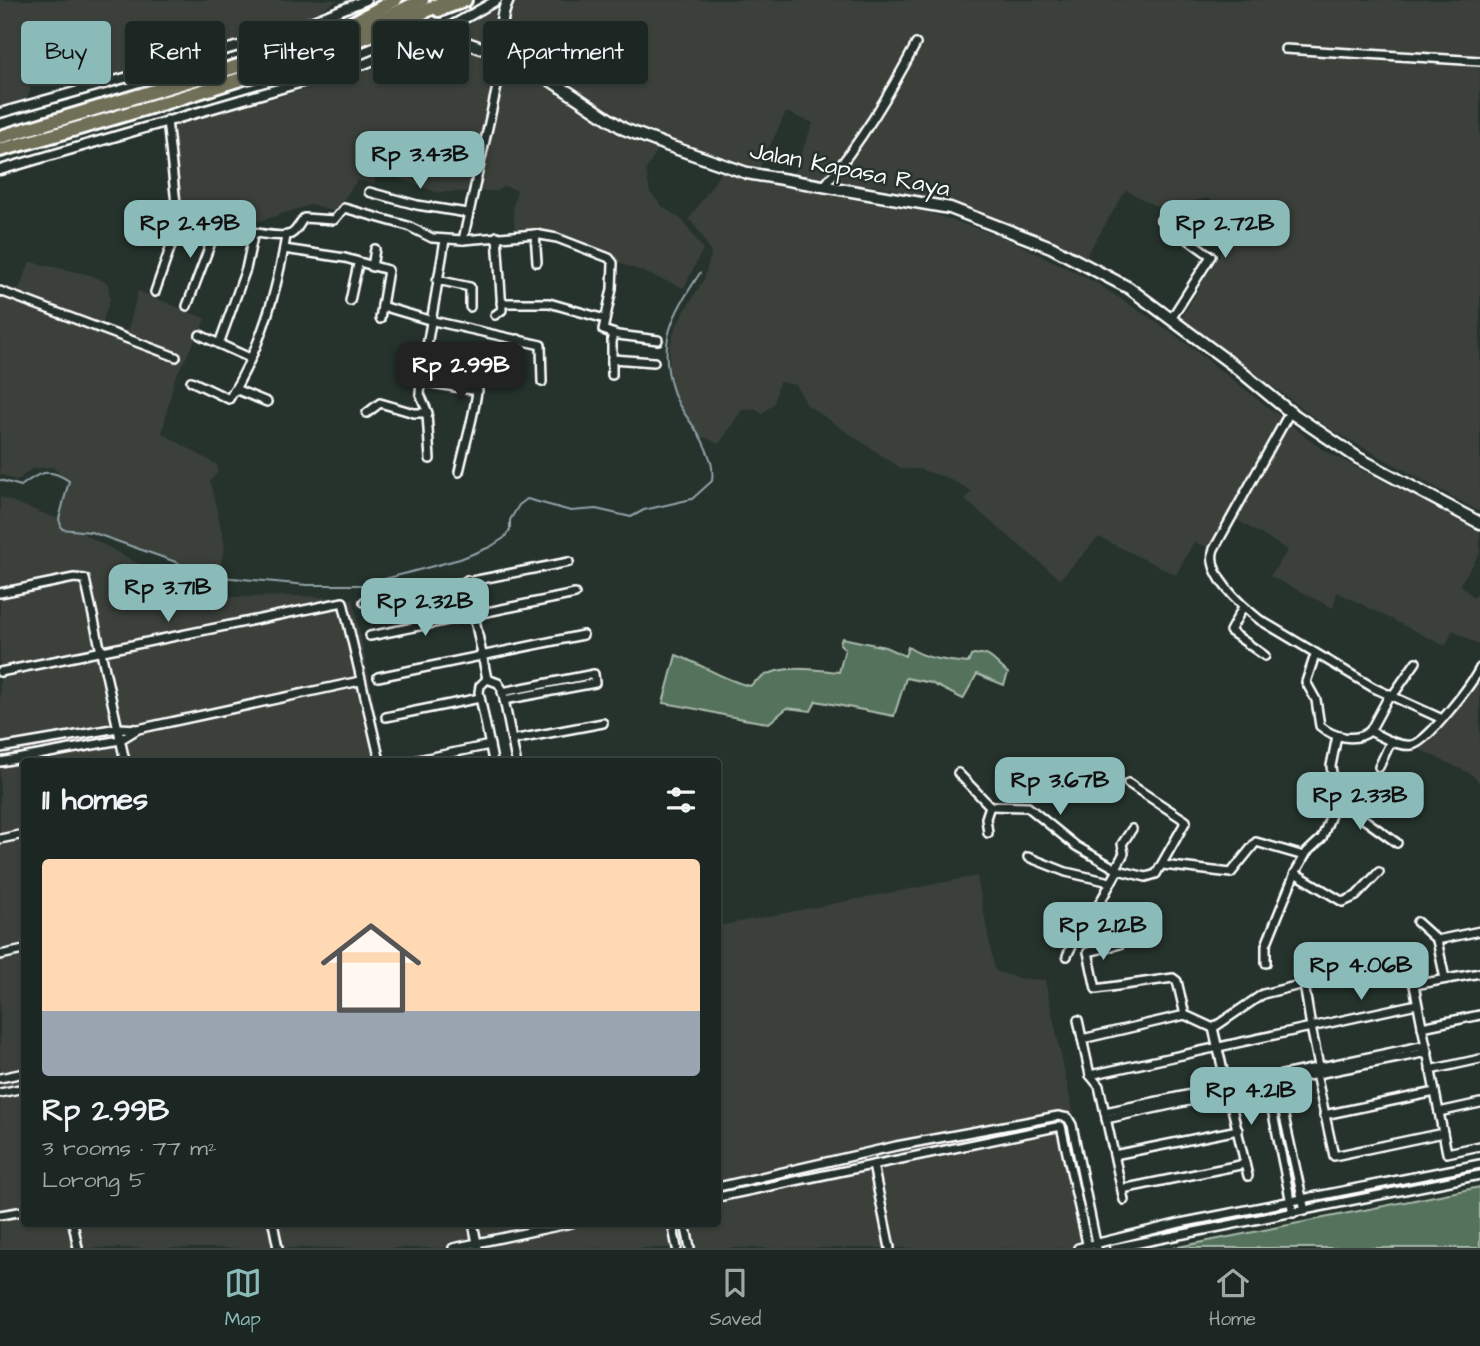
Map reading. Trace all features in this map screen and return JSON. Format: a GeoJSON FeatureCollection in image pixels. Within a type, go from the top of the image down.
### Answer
{"type":"FeatureCollection","features":[{"type":"Feature","properties":{"kind":"highway"},"geometry":{"type":"LineString","coordinates":[[355,21],[394,0]]}},
{"type":"Feature","properties":{"kind":"highway"},"geometry":{"type":"LineString","coordinates":[[359,28],[422,0]]}},
{"type":"Feature","properties":{"kind":"highway"},"geometry":{"type":"LineString","coordinates":[[409,20],[447,0]]}},
{"type":"Feature","properties":{"kind":"highway"},"geometry":{"type":"LineString","coordinates":[[0,150],[194,94],[352,43],[465,0]]}},
{"type":"Feature","properties":{"kind":"highway"},"geometry":{"type":"LineString","coordinates":[[0,137],[239,67]]}},
{"type":"Feature","properties":{"kind":"main road","name":"Jalan Kapasa Raya"},"geometry":{"type":"LineString","coordinates":[[502,21],[508,0]]}},
{"type":"Feature","properties":{"kind":"main road","name":"Jalan Kapasa Raya"},"geometry":{"type":"LineString","coordinates":[[556,84],[609,120],[669,146],[747,173],[950,208],[1051,247],[1094,267],[1171,319],[1290,412],[1371,465],[1480,523]]}},
{"type":"Feature","properties":{"kind":"street"},"geometry":{"type":"LineString","coordinates":[[0,113],[278,35],[366,0]]}},
{"type":"Feature","properties":{"kind":"street"},"geometry":{"type":"LineString","coordinates":[[460,21],[497,0]]}},
{"type":"Feature","properties":{"kind":"street"},"geometry":{"type":"LineString","coordinates":[[824,186],[852,152],[874,119],[916,44]]}},
{"type":"Feature","properties":{"kind":"street"},"geometry":{"type":"LineString","coordinates":[[1285,49],[1480,61]]}},
{"type":"Feature","properties":{"kind":"street"},"geometry":{"type":"LineString","coordinates":[[0,170],[167,120],[253,98],[373,60]]}},
{"type":"Feature","properties":{"kind":"street"},"geometry":{"type":"LineString","coordinates":[[463,240],[497,84]]}},
{"type":"Feature","properties":{"kind":"street"},"geometry":{"type":"LineString","coordinates":[[155,292],[174,237],[177,213],[167,120]]}},
{"type":"Feature","properties":{"kind":"street"},"geometry":{"type":"LineString","coordinates":[[369,192],[417,205],[467,213]]}},
{"type":"Feature","properties":{"kind":"street"},"geometry":{"type":"LineString","coordinates":[[177,213],[254,232],[286,236],[298,228],[304,218],[334,220],[344,208],[444,240],[535,234],[558,238],[611,260],[612,289],[603,330],[612,334],[658,340]]}},
{"type":"Feature","properties":{"kind":"street"},"geometry":{"type":"LineString","coordinates":[[1161,220],[1211,256],[1171,319]]}},
{"type":"Feature","properties":{"kind":"street"},"geometry":{"type":"LineString","coordinates":[[187,306],[218,224]]}},
{"type":"Feature","properties":{"kind":"street"},"geometry":{"type":"LineString","coordinates":[[219,344],[246,270],[254,232]]}},
{"type":"Feature","properties":{"kind":"street"},"geometry":{"type":"LineString","coordinates":[[535,234],[537,262]]}},
{"type":"Feature","properties":{"kind":"street"},"geometry":{"type":"LineString","coordinates":[[191,381],[232,401],[278,285],[286,236]]}},
{"type":"Feature","properties":{"kind":"street"},"geometry":{"type":"LineString","coordinates":[[495,315],[501,313],[497,236]]}},
{"type":"Feature","properties":{"kind":"street"},"geometry":{"type":"LineString","coordinates":[[430,459],[427,414],[420,394],[429,320],[444,240]]}},
{"type":"Feature","properties":{"kind":"street"},"geometry":{"type":"LineString","coordinates":[[284,249],[334,256],[389,270],[380,319]]}},
{"type":"Feature","properties":{"kind":"street"},"geometry":{"type":"LineString","coordinates":[[372,267],[375,249]]}},
{"type":"Feature","properties":{"kind":"street"},"geometry":{"type":"LineString","coordinates":[[350,301],[358,264]]}},
{"type":"Feature","properties":{"kind":"street"},"geometry":{"type":"LineString","coordinates":[[437,280],[470,287],[470,307]]}},
{"type":"Feature","properties":{"kind":"street"},"geometry":{"type":"LineString","coordinates":[[0,291],[176,356]]}},
{"type":"Feature","properties":{"kind":"street"},"geometry":{"type":"LineString","coordinates":[[501,303],[549,303],[605,319]]}},
{"type":"Feature","properties":{"kind":"street"},"geometry":{"type":"LineString","coordinates":[[382,306],[429,320],[543,346],[542,382]]}},
{"type":"Feature","properties":{"kind":"street"},"geometry":{"type":"LineString","coordinates":[[612,334],[612,375]]}},
{"type":"Feature","properties":{"kind":"street"},"geometry":{"type":"LineString","coordinates":[[200,335],[250,358]]}},
{"type":"Feature","properties":{"kind":"street"},"geometry":{"type":"LineString","coordinates":[[516,367],[518,339]]}},
{"type":"Feature","properties":{"kind":"street"},"geometry":{"type":"LineString","coordinates":[[424,357],[478,367],[478,391],[459,472]]}},
{"type":"Feature","properties":{"kind":"street"},"geometry":{"type":"LineString","coordinates":[[612,359],[654,362]]}},
{"type":"Feature","properties":{"kind":"street"},"geometry":{"type":"LineString","coordinates":[[421,381],[478,391]]}},
{"type":"Feature","properties":{"kind":"street"},"geometry":{"type":"LineString","coordinates":[[235,389],[267,402]]}},
{"type":"Feature","properties":{"kind":"street"},"geometry":{"type":"LineString","coordinates":[[367,413],[381,403],[427,414]]}},
{"type":"Feature","properties":{"kind":"street"},"geometry":{"type":"LineString","coordinates":[[1290,412],[1212,555],[1215,567],[1243,607],[1315,655],[1440,718]]}},
{"type":"Feature","properties":{"kind":"street"},"geometry":{"type":"LineString","coordinates":[[364,602],[569,562]]}},
{"type":"Feature","properties":{"kind":"street"},"geometry":{"type":"LineString","coordinates":[[0,593],[83,578],[87,583],[124,758]]}},
{"type":"Feature","properties":{"kind":"street"},"geometry":{"type":"LineString","coordinates":[[467,580],[487,679]]}},
{"type":"Feature","properties":{"kind":"street"},"geometry":{"type":"LineString","coordinates":[[370,636],[575,594]]}},
{"type":"Feature","properties":{"kind":"street"},"geometry":{"type":"LineString","coordinates":[[0,672],[101,654],[343,602],[379,758]]}},
{"type":"Feature","properties":{"kind":"street"},"geometry":{"type":"LineString","coordinates":[[1243,607],[1230,631],[1265,656]]}},
{"type":"Feature","properties":{"kind":"street"},"geometry":{"type":"LineString","coordinates":[[378,677],[583,635]]}},
{"type":"Feature","properties":{"kind":"street"},"geometry":{"type":"LineString","coordinates":[[1315,655],[1306,677],[1306,685],[1316,700],[1319,725],[1335,736],[1361,737],[1370,731],[1392,694],[1416,662]]}},
{"type":"Feature","properties":{"kind":"street"},"geometry":{"type":"LineString","coordinates":[[1370,731],[1391,741],[1414,745],[1468,690],[1480,668]]}},
{"type":"Feature","properties":{"kind":"street"},"geometry":{"type":"LineString","coordinates":[[593,674],[595,683],[503,696],[593,674]]}},
{"type":"Feature","properties":{"kind":"street"},"geometry":{"type":"LineString","coordinates":[[487,679],[498,683],[503,696],[515,758]]}},
{"type":"Feature","properties":{"kind":"street"},"geometry":{"type":"LineString","coordinates":[[487,679],[480,686],[480,698],[492,758]]}},
{"type":"Feature","properties":{"kind":"street"},"geometry":{"type":"LineString","coordinates":[[0,747],[118,728],[138,729],[360,681]]}},
{"type":"Feature","properties":{"kind":"street"},"geometry":{"type":"LineString","coordinates":[[386,717],[480,698]]}},
{"type":"Feature","properties":{"kind":"street"},"geometry":{"type":"LineString","coordinates":[[512,740],[603,723]]}},
{"type":"Feature","properties":{"kind":"street"},"geometry":{"type":"LineString","coordinates":[[22,758],[120,740],[138,729]]}},
{"type":"Feature","properties":{"kind":"street"},"geometry":{"type":"LineString","coordinates":[[1266,963],[1266,945],[1295,873],[1304,856],[1322,838],[1337,800],[1331,766],[1335,736]]}},
{"type":"Feature","properties":{"kind":"street"},"geometry":{"type":"LineString","coordinates":[[1379,767],[1391,741]]}},
{"type":"Feature","properties":{"kind":"street"},"geometry":{"type":"LineString","coordinates":[[428,758],[490,746]]}},
{"type":"Feature","properties":{"kind":"street"},"geometry":{"type":"LineString","coordinates":[[0,762],[21,758]]}},
{"type":"Feature","properties":{"kind":"street"},"geometry":{"type":"LineString","coordinates":[[958,773],[990,806],[1028,807],[1076,846],[1117,869],[1146,877],[1156,874],[1163,865],[1185,820],[1128,783]]}},
{"type":"Feature","properties":{"kind":"street"},"geometry":{"type":"LineString","coordinates":[[1337,800],[1397,843]]}},
{"type":"Feature","properties":{"kind":"street"},"geometry":{"type":"LineString","coordinates":[[988,833],[986,818],[990,806]]}},
{"type":"Feature","properties":{"kind":"street"},"geometry":{"type":"LineString","coordinates":[[1068,956],[1085,917],[1098,906],[1117,869],[1124,853],[1122,844],[1132,829]]}},
{"type":"Feature","properties":{"kind":"street"},"geometry":{"type":"LineString","coordinates":[[0,839],[21,835]]}},
{"type":"Feature","properties":{"kind":"street"},"geometry":{"type":"LineString","coordinates":[[1163,865],[1231,873],[1256,842],[1304,856]]}},
{"type":"Feature","properties":{"kind":"street"},"geometry":{"type":"LineString","coordinates":[[1028,857],[1066,872],[1110,882]]}},
{"type":"Feature","properties":{"kind":"street"},"geometry":{"type":"LineString","coordinates":[[1295,873],[1345,902],[1356,897],[1379,872]]}},
{"type":"Feature","properties":{"kind":"street"},"geometry":{"type":"LineString","coordinates":[[1417,922],[1437,940],[1445,979]]}},
{"type":"Feature","properties":{"kind":"street"},"geometry":{"type":"LineString","coordinates":[[1437,940],[1480,931]]}},
{"type":"Feature","properties":{"kind":"street"},"geometry":{"type":"LineString","coordinates":[[1120,944],[1088,952],[1096,989],[1173,978],[1177,981],[1185,1015]]}},
{"type":"Feature","properties":{"kind":"street"},"geometry":{"type":"LineString","coordinates":[[0,956],[21,951]]}},
{"type":"Feature","properties":{"kind":"street"},"geometry":{"type":"LineString","coordinates":[[1213,1028],[1263,994],[1382,968],[1409,975],[1414,985],[1447,1153],[1480,1146]]}},
{"type":"Feature","properties":{"kind":"street"},"geometry":{"type":"LineString","coordinates":[[1414,985],[1480,972]]}},
{"type":"Feature","properties":{"kind":"street"},"geometry":{"type":"LineString","coordinates":[[1304,985],[1324,1115],[1334,1156],[1443,1133]]}},
{"type":"Feature","properties":{"kind":"street"},"geometry":{"type":"LineString","coordinates":[[1090,1074],[1417,1004]]}},
{"type":"Feature","properties":{"kind":"street"},"geometry":{"type":"LineString","coordinates":[[1083,1039],[1185,1015],[1213,1028],[1248,1176]]}},
{"type":"Feature","properties":{"kind":"street"},"geometry":{"type":"LineString","coordinates":[[1422,1027],[1480,1015]]}},
{"type":"Feature","properties":{"kind":"street"},"geometry":{"type":"LineString","coordinates":[[1078,1020],[1090,1074],[1099,1086],[1124,1200]]}},
{"type":"Feature","properties":{"kind":"street"},"geometry":{"type":"LineString","coordinates":[[1106,1116],[1427,1049]]}},
{"type":"Feature","properties":{"kind":"street"},"geometry":{"type":"LineString","coordinates":[[1430,1070],[1480,1059]]}},
{"type":"Feature","properties":{"kind":"street"},"geometry":{"type":"LineString","coordinates":[[0,1078],[21,1074]]}},
{"type":"Feature","properties":{"kind":"street"},"geometry":{"type":"LineString","coordinates":[[1276,1079],[1305,1211]]}},
{"type":"Feature","properties":{"kind":"street"},"geometry":{"type":"LineString","coordinates":[[1267,1081],[1293,1213]]}},
{"type":"Feature","properties":{"kind":"street"},"geometry":{"type":"LineString","coordinates":[[0,1093],[21,1089]]}},
{"type":"Feature","properties":{"kind":"street"},"geometry":{"type":"LineString","coordinates":[[1324,1115],[1435,1092]]}},
{"type":"Feature","properties":{"kind":"street"},"geometry":{"type":"LineString","coordinates":[[1439,1112],[1480,1104]]}},
{"type":"Feature","properties":{"kind":"street"},"geometry":{"type":"LineString","coordinates":[[721,1186],[896,1146],[1058,1116],[1065,1117],[1072,1125],[1097,1245]]}},
{"type":"Feature","properties":{"kind":"street"},"geometry":{"type":"LineString","coordinates":[[1065,1117],[1062,1127],[1088,1246]]}},
{"type":"Feature","properties":{"kind":"street"},"geometry":{"type":"LineString","coordinates":[[721,1196],[1062,1127]]}},
{"type":"Feature","properties":{"kind":"street"},"geometry":{"type":"LineString","coordinates":[[1114,1155],[1238,1130]]}},
{"type":"Feature","properties":{"kind":"street"},"geometry":{"type":"LineString","coordinates":[[1122,1189],[1245,1164]]}},
{"type":"Feature","properties":{"kind":"street"},"geometry":{"type":"LineString","coordinates":[[1078,1248],[1292,1201],[1480,1164]]}},
{"type":"Feature","properties":{"kind":"street"},"geometry":{"type":"LineString","coordinates":[[873,1165],[890,1248]]}},
{"type":"Feature","properties":{"kind":"street"},"geometry":{"type":"LineString","coordinates":[[1114,1248],[1480,1175]]}},
{"type":"Feature","properties":{"kind":"street"},"geometry":{"type":"LineString","coordinates":[[0,1215],[21,1212]]}},
{"type":"Feature","properties":{"kind":"street"},"geometry":{"type":"LineString","coordinates":[[74,1227],[78,1248]]}},
{"type":"Feature","properties":{"kind":"street"},"geometry":{"type":"LineString","coordinates":[[274,1227],[278,1248]]}},
{"type":"Feature","properties":{"kind":"street"},"geometry":{"type":"LineString","coordinates":[[474,1227],[478,1246]]}},
{"type":"Feature","properties":{"kind":"street"},"geometry":{"type":"LineString","coordinates":[[453,1248],[478,1246],[556,1227]]}},
{"type":"Feature","properties":{"kind":"street"},"geometry":{"type":"LineString","coordinates":[[673,1227],[677,1248]]}},
{"type":"Feature","properties":{"kind":"street"},"geometry":{"type":"LineString","coordinates":[[686,1227],[690,1248]]}},
{"type":"Feature","properties":{"kind":"shaded area"},"geometry":{"type":"Polygon","coordinates":[[[0,0],[338,0],[302,21],[239,21],[239,41],[225,45],[225,21],[125,21],[125,72],[111,76],[111,21],[21,21],[21,84],[32,84],[28,97],[0,107],[0,0]]]}},
{"type":"Feature","properties":{"kind":"shaded area"},"geometry":{"type":"Polygon","coordinates":[[[510,0],[1480,0],[1480,512],[1330,429],[1181,318],[1235,229],[1212,215],[1216,202],[1207,198],[1187,203],[1186,208],[1157,207],[1126,190],[1085,258],[1046,238],[971,209],[880,186],[833,183],[793,175],[813,123],[786,112],[759,169],[663,140],[646,170],[650,193],[664,208],[682,220],[703,249],[684,288],[556,238],[515,231],[513,207],[517,190],[504,186],[497,191],[436,192],[382,172],[377,173],[374,184],[357,180],[335,212],[312,204],[248,225],[180,211],[172,124],[326,84],[359,84],[359,73],[373,69],[373,84],[469,84],[469,25],[510,0]]]}},
{"type":"Feature","properties":{"kind":"shaded area"},"geometry":{"type":"Polygon","coordinates":[[[722,171],[758,182],[930,213],[1008,239],[1095,282],[1170,331],[1323,450],[1480,531],[1480,553],[1460,584],[1474,598],[1480,589],[1480,646],[1453,630],[1446,645],[1443,645],[1337,592],[1333,608],[1270,576],[1288,550],[1228,515],[1210,548],[1194,542],[1176,575],[1099,537],[1060,579],[965,500],[972,491],[945,477],[918,469],[902,469],[807,405],[796,385],[779,382],[774,403],[762,414],[755,409],[742,410],[719,444],[700,435],[674,396],[669,367],[670,345],[676,326],[704,279],[711,254],[702,235],[689,219],[722,171]]]}},
{"type":"Feature","properties":{"kind":"shaded area"},"geometry":{"type":"Polygon","coordinates":[[[30,262],[91,275],[108,283],[110,298],[102,324],[128,331],[138,291],[206,319],[174,380],[162,433],[217,465],[218,472],[210,481],[225,546],[218,576],[195,572],[176,562],[91,532],[82,533],[157,574],[228,597],[305,596],[353,599],[385,758],[21,758],[21,1227],[721,1227],[721,925],[977,876],[995,971],[1018,978],[1045,980],[1102,1248],[0,1248],[0,497],[58,519],[69,481],[52,467],[31,469],[17,481],[0,474],[0,286],[18,292],[30,262]]]}},
{"type":"Feature","properties":{"kind":"shaded area"},"geometry":{"type":"Polygon","coordinates":[[[1480,677],[1480,783],[1471,774],[1419,749],[1467,699],[1480,677]]]}},
{"type":"Feature","properties":{"kind":"green space"},"geometry":{"type":"Polygon","coordinates":[[[842,638],[885,647],[905,656],[908,647],[929,657],[968,663],[971,656],[987,655],[1008,673],[1004,685],[977,674],[963,699],[931,683],[906,678],[894,716],[816,701],[811,711],[787,708],[769,723],[663,703],[676,655],[750,686],[760,678],[781,670],[839,672],[845,649],[840,644],[842,638]]]}},
{"type":"Feature","properties":{"kind":"green space"},"geometry":{"type":"Polygon","coordinates":[[[1480,1187],[1480,1248],[1173,1248],[1480,1187]]]}},
{"type":"Feature","properties":{"kind":"waterway"},"geometry":{"type":"LineString","coordinates":[[0,480],[21,486],[33,477],[50,473],[69,481],[59,519],[62,529],[91,532],[176,562],[195,572],[307,585],[362,585],[460,559],[504,538],[510,530],[510,520],[519,505],[527,499],[571,511],[596,509],[631,517],[644,510],[692,499],[712,481],[712,465],[702,440],[674,394],[669,376],[667,344],[675,316],[700,273]]}},
{"type":"Feature","properties":{"kind":"waterway"},"geometry":{"type":"LineString","coordinates":[[680,1227],[684,1248]]}}]}
